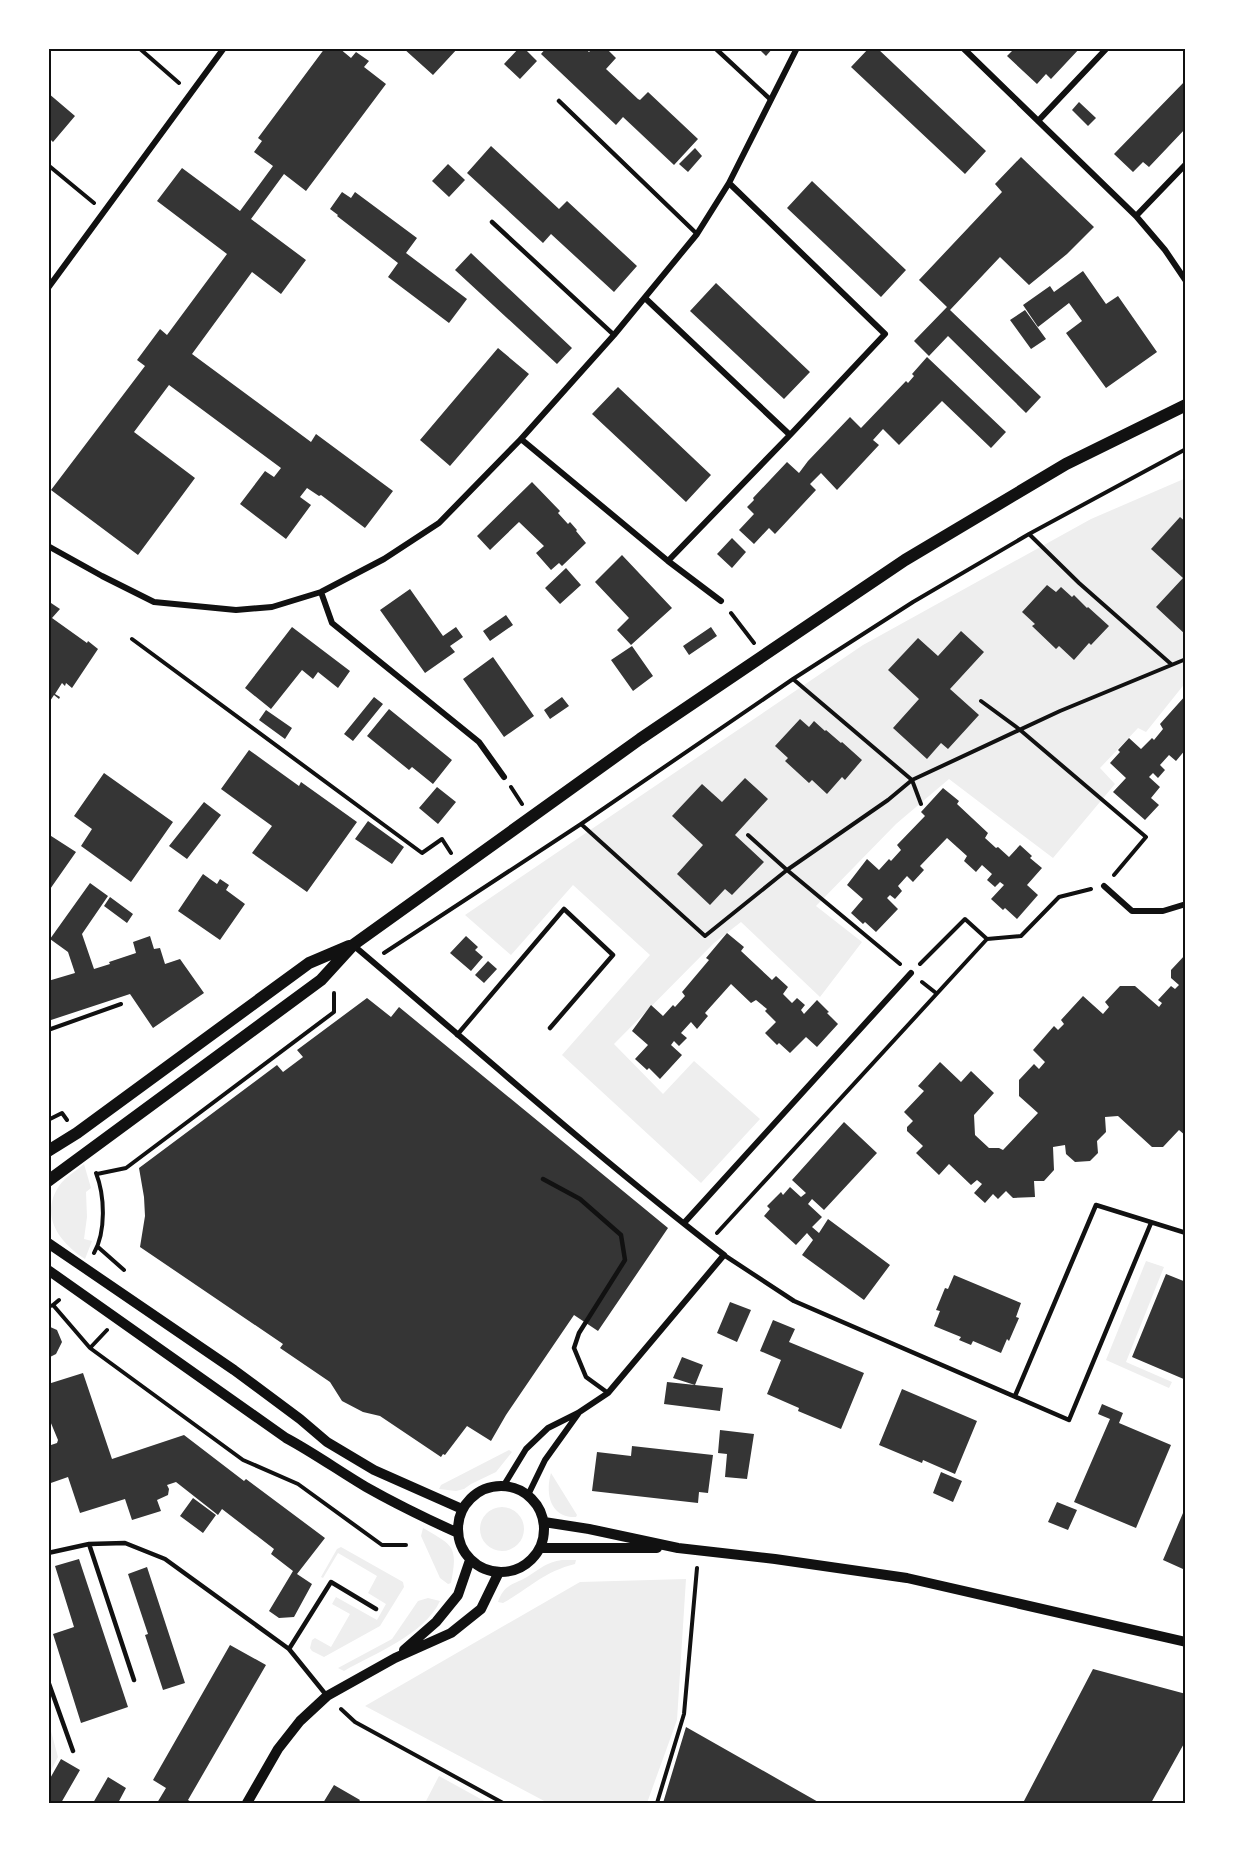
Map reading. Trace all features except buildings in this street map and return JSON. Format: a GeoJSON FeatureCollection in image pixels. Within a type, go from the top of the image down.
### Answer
{"type":"FeatureCollection","features":[{"type":"Feature","properties":{"kind":"main road"},"geometry":{"type":"LineString","coordinates":[[48,1180],[321,980],[353,945],[640,739],[905,560],[1066,464],[1186,405]]}},
{"type":"Feature","properties":{"kind":"main road"},"geometry":{"type":"LineString","coordinates":[[48,1151],[77,1133],[309,963],[353,945]]}},
{"type":"Feature","properties":{"kind":"street"},"geometry":{"type":"LineString","coordinates":[[48,288],[224,48]]}},
{"type":"Feature","properties":{"kind":"street"},"geometry":{"type":"LineString","coordinates":[[48,546],[154,602],[236,610],[272,607],[321,592],[384,559],[439,523],[521,439],[615,335],[697,234],[729,183],[797,48]]}},
{"type":"Feature","properties":{"kind":"street"},"geometry":{"type":"LineString","coordinates":[[963,48],[1136,216],[1165,250],[1186,281]]}},
{"type":"Feature","properties":{"kind":"street"},"geometry":{"type":"LineString","coordinates":[[1038,121],[1107,48]]}},
{"type":"Feature","properties":{"kind":"street"},"geometry":{"type":"LineString","coordinates":[[1136,216],[1186,164]]}},
{"type":"Feature","properties":{"kind":"street"},"geometry":{"type":"LineString","coordinates":[[668,561],[885,334],[729,183]]}},
{"type":"Feature","properties":{"kind":"street"},"geometry":{"type":"LineString","coordinates":[[645,298],[790,435]]}},
{"type":"Feature","properties":{"kind":"street"},"geometry":{"type":"LineString","coordinates":[[521,439],[668,561],[720,601]]}},
{"type":"Feature","properties":{"kind":"street"},"geometry":{"type":"LineString","coordinates":[[321,592],[332,623],[479,742],[504,777]]}},
{"type":"Feature","properties":{"kind":"street"},"geometry":{"type":"LineString","coordinates":[[1104,886],[1132,911],[1163,911],[1186,904]]}},
{"type":"Feature","properties":{"kind":"street"},"geometry":{"type":"LineString","coordinates":[[353,945],[457,1035],[724,1255],[608,1393],[578,1413],[548,1428],[526,1449],[504,1485]]}},
{"type":"Feature","properties":{"kind":"street"},"geometry":{"type":"LineString","coordinates":[[684,1223],[911,973]]}},
{"type":"Feature","properties":{"kind":"street"},"geometry":{"type":"LineString","coordinates":[[48,1243],[234,1370],[327,1442],[374,1470],[462,1509]]}},
{"type":"Feature","properties":{"kind":"street"},"geometry":{"type":"LineString","coordinates":[[48,1270],[286,1438],[366,1486],[458,1533]]}},
{"type":"Feature","properties":{"kind":"street"},"geometry":{"type":"LineString","coordinates":[[528,1495],[545,1460],[578,1413]]}},
{"type":"Feature","properties":{"kind":"street"},"geometry":{"type":"LineString","coordinates":[[504,1485],[528,1495],[538,1507],[544,1522],[544,1532],[536,1556],[523,1567],[499,1572],[486,1570],[470,1560],[462,1548],[458,1533],[459,1516],[468,1502],[480,1490],[504,1485]]}},
{"type":"Feature","properties":{"kind":"street"},"geometry":{"type":"LineString","coordinates":[[544,1522],[678,1548]]}},
{"type":"Feature","properties":{"kind":"street"},"geometry":{"type":"LineString","coordinates":[[540,1548],[678,1548],[907,1578],[1186,1642]]}},
{"type":"Feature","properties":{"kind":"street"},"geometry":{"type":"LineString","coordinates":[[395,1658],[435,1622],[458,1595],[470,1560]]}},
{"type":"Feature","properties":{"kind":"street"},"geometry":{"type":"LineString","coordinates":[[247,1803],[278,1749],[300,1721],[327,1696],[395,1658],[451,1633],[481,1609],[499,1572]]}},
{"type":"Feature","properties":{"kind":"lane"},"geometry":{"type":"LineString","coordinates":[[715,48],[771,100]]}},
{"type":"Feature","properties":{"kind":"lane"},"geometry":{"type":"LineString","coordinates":[[558,100],[697,234]]}},
{"type":"Feature","properties":{"kind":"lane"},"geometry":{"type":"LineString","coordinates":[[492,222],[615,335]]}},
{"type":"Feature","properties":{"kind":"lane"},"geometry":{"type":"LineString","coordinates":[[457,1035],[564,909],[613,955],[550,1028]]}},
{"type":"Feature","properties":{"kind":"lane"},"geometry":{"type":"LineString","coordinates":[[543,1179],[580,1199],[621,1235],[625,1260],[579,1333],[574,1348],[586,1377],[608,1393]]}},
{"type":"Feature","properties":{"kind":"lane"},"geometry":{"type":"LineString","coordinates":[[1015,1396],[1096,1205],[1186,1233]]}},
{"type":"Feature","properties":{"kind":"lane"},"geometry":{"type":"LineString","coordinates":[[724,1255],[794,1300],[1069,1420],[1151,1223]]}},
{"type":"Feature","properties":{"kind":"lane"},"geometry":{"type":"LineString","coordinates":[[48,1553],[89,1544],[126,1543],[165,1559],[289,1649],[327,1696]]}},
{"type":"Feature","properties":{"kind":"lane"},"geometry":{"type":"LineString","coordinates":[[89,1544],[134,1680]]}},
{"type":"Feature","properties":{"kind":"lane"},"geometry":{"type":"LineString","coordinates":[[289,1649],[331,1582],[376,1609]]}},
{"type":"Feature","properties":{"kind":"lane"},"geometry":{"type":"LineString","coordinates":[[48,1681],[73,1751]]}},
{"type":"Feature","properties":{"kind":"path"},"geometry":{"type":"LineString","coordinates":[[139,48],[191,93]]}},
{"type":"Feature","properties":{"kind":"path"},"geometry":{"type":"LineString","coordinates":[[48,165],[104,211]]}},
{"type":"Feature","properties":{"kind":"path"},"geometry":{"type":"LineString","coordinates":[[372,961],[581,824],[793,679],[913,602],[1029,534],[1186,449]]}},
{"type":"Feature","properties":{"kind":"path"},"geometry":{"type":"LineString","coordinates":[[1029,534],[1079,583],[1171,664]]}},
{"type":"Feature","properties":{"kind":"path"},"geometry":{"type":"LineString","coordinates":[[720,601],[763,656]]}},
{"type":"Feature","properties":{"kind":"path"},"geometry":{"type":"LineString","coordinates":[[132,639],[422,853],[442,839],[460,867]]}},
{"type":"Feature","properties":{"kind":"path"},"geometry":{"type":"LineString","coordinates":[[581,824],[705,936],[787,870],[888,800],[912,780],[1019,729],[1186,659]]}},
{"type":"Feature","properties":{"kind":"path"},"geometry":{"type":"LineString","coordinates":[[793,679],[912,780],[921,804]]}},
{"type":"Feature","properties":{"kind":"path"},"geometry":{"type":"LineString","coordinates":[[709,1243],[987,939],[1021,936],[1059,897],[1104,886],[1146,837],[1019,729],[981,701]]}},
{"type":"Feature","properties":{"kind":"path"},"geometry":{"type":"LineString","coordinates":[[504,777],[531,817]]}},
{"type":"Feature","properties":{"kind":"path"},"geometry":{"type":"LineString","coordinates":[[747,835],[936,993]]}},
{"type":"Feature","properties":{"kind":"path"},"geometry":{"type":"LineString","coordinates":[[911,973],[965,919],[987,939]]}},
{"type":"Feature","properties":{"kind":"path"},"geometry":{"type":"LineString","coordinates":[[97,1174],[126,1168],[334,1012],[334,986]]}},
{"type":"Feature","properties":{"kind":"path"},"geometry":{"type":"LineString","coordinates":[[48,1030],[121,1004]]}},
{"type":"Feature","properties":{"kind":"path"},"geometry":{"type":"LineString","coordinates":[[48,1120],[62,1113],[77,1133]]}},
{"type":"Feature","properties":{"kind":"path"},"geometry":{"type":"LineString","coordinates":[[85,1268],[98,1247],[102,1222],[101,1186],[88,1151]]}},
{"type":"Feature","properties":{"kind":"path"},"geometry":{"type":"LineString","coordinates":[[98,1247],[124,1270]]}},
{"type":"Feature","properties":{"kind":"path"},"geometry":{"type":"LineString","coordinates":[[72,1287],[51,1306],[90,1348],[243,1460],[298,1484],[382,1545],[406,1545]]}},
{"type":"Feature","properties":{"kind":"path"},"geometry":{"type":"LineString","coordinates":[[90,1348],[109,1328]]}},
{"type":"Feature","properties":{"kind":"path"},"geometry":{"type":"LineString","coordinates":[[657,1803],[684,1714],[699,1550]]}},
{"type":"Feature","properties":{"kind":"path"},"geometry":{"type":"LineString","coordinates":[[327,1696],[355,1722],[503,1803]]}},
{"type":"Feature","properties":{"kind":"shaded area"},"geometry":{"type":"Polygon","coordinates":[[[1186,478],[1186,682],[1146,732],[1138,728],[1100,768],[1115,784],[1053,858],[949,779],[896,824],[816,906],[862,942],[820,997],[741,922],[714,943],[614,1044],[663,1094],[694,1061],[760,1119],[701,1183],[562,1055],[650,955],[573,885],[511,955],[465,915],[863,645],[1091,519],[1186,478]]]}},
{"type":"Feature","properties":{"kind":"shaded area"},"geometry":{"type":"Polygon","coordinates":[[[84,1164],[91,1188],[86,1192],[87,1217],[84,1239],[92,1241],[85,1259],[68,1245],[55,1228],[51,1208],[53,1197],[59,1186],[84,1164]]]}},
{"type":"Feature","properties":{"kind":"shaded area"},"geometry":{"type":"Polygon","coordinates":[[[1146,1261],[1164,1267],[1126,1362],[1172,1382],[1169,1388],[1106,1360],[1146,1261]]]}},
{"type":"Feature","properties":{"kind":"shaded area"},"geometry":{"type":"Polygon","coordinates":[[[509,1450],[512,1452],[496,1472],[464,1489],[456,1491],[439,1489],[441,1485],[509,1450]]]}},
{"type":"Feature","properties":{"kind":"shaded area"},"geometry":{"type":"Polygon","coordinates":[[[551,1473],[577,1515],[576,1517],[567,1516],[555,1509],[549,1496],[551,1473]]]}},
{"type":"Feature","properties":{"kind":"shaded area"},"geometry":{"type":"Polygon","coordinates":[[[502,1507],[511,1508],[518,1513],[523,1520],[523,1538],[518,1545],[511,1550],[502,1551],[493,1550],[486,1545],[481,1538],[480,1529],[481,1520],[486,1513],[493,1508],[502,1507]]]}},
{"type":"Feature","properties":{"kind":"shaded area"},"geometry":{"type":"Polygon","coordinates":[[[423,1528],[451,1548],[454,1561],[451,1583],[448,1584],[440,1578],[421,1536],[423,1528]]]}},
{"type":"Feature","properties":{"kind":"shaded area"},"geometry":{"type":"Polygon","coordinates":[[[341,1547],[403,1582],[404,1587],[380,1626],[324,1657],[312,1651],[310,1648],[312,1640],[315,1638],[331,1647],[350,1614],[332,1604],[336,1597],[377,1620],[386,1604],[368,1593],[377,1576],[338,1553],[323,1578],[321,1577],[337,1549],[341,1547]]]}},
{"type":"Feature","properties":{"kind":"shaded area"},"geometry":{"type":"Polygon","coordinates":[[[562,1560],[576,1560],[575,1564],[554,1571],[503,1603],[498,1602],[503,1592],[510,1586],[547,1564],[562,1560]]]}},
{"type":"Feature","properties":{"kind":"shaded area"},"geometry":{"type":"Polygon","coordinates":[[[686,1579],[677,1720],[647,1803],[548,1803],[365,1706],[580,1582],[686,1579]]]}},
{"type":"Feature","properties":{"kind":"shaded area"},"geometry":{"type":"Polygon","coordinates":[[[428,1598],[440,1601],[423,1624],[398,1642],[344,1671],[338,1668],[392,1639],[418,1601],[428,1598]]]}},
{"type":"Feature","properties":{"kind":"shaded area"},"geometry":{"type":"Polygon","coordinates":[[[48,1720],[58,1757],[48,1776],[48,1720]]]}},
{"type":"Feature","properties":{"kind":"shaded area"},"geometry":{"type":"Polygon","coordinates":[[[439,1776],[488,1803],[425,1803],[439,1776]]]}}]}
